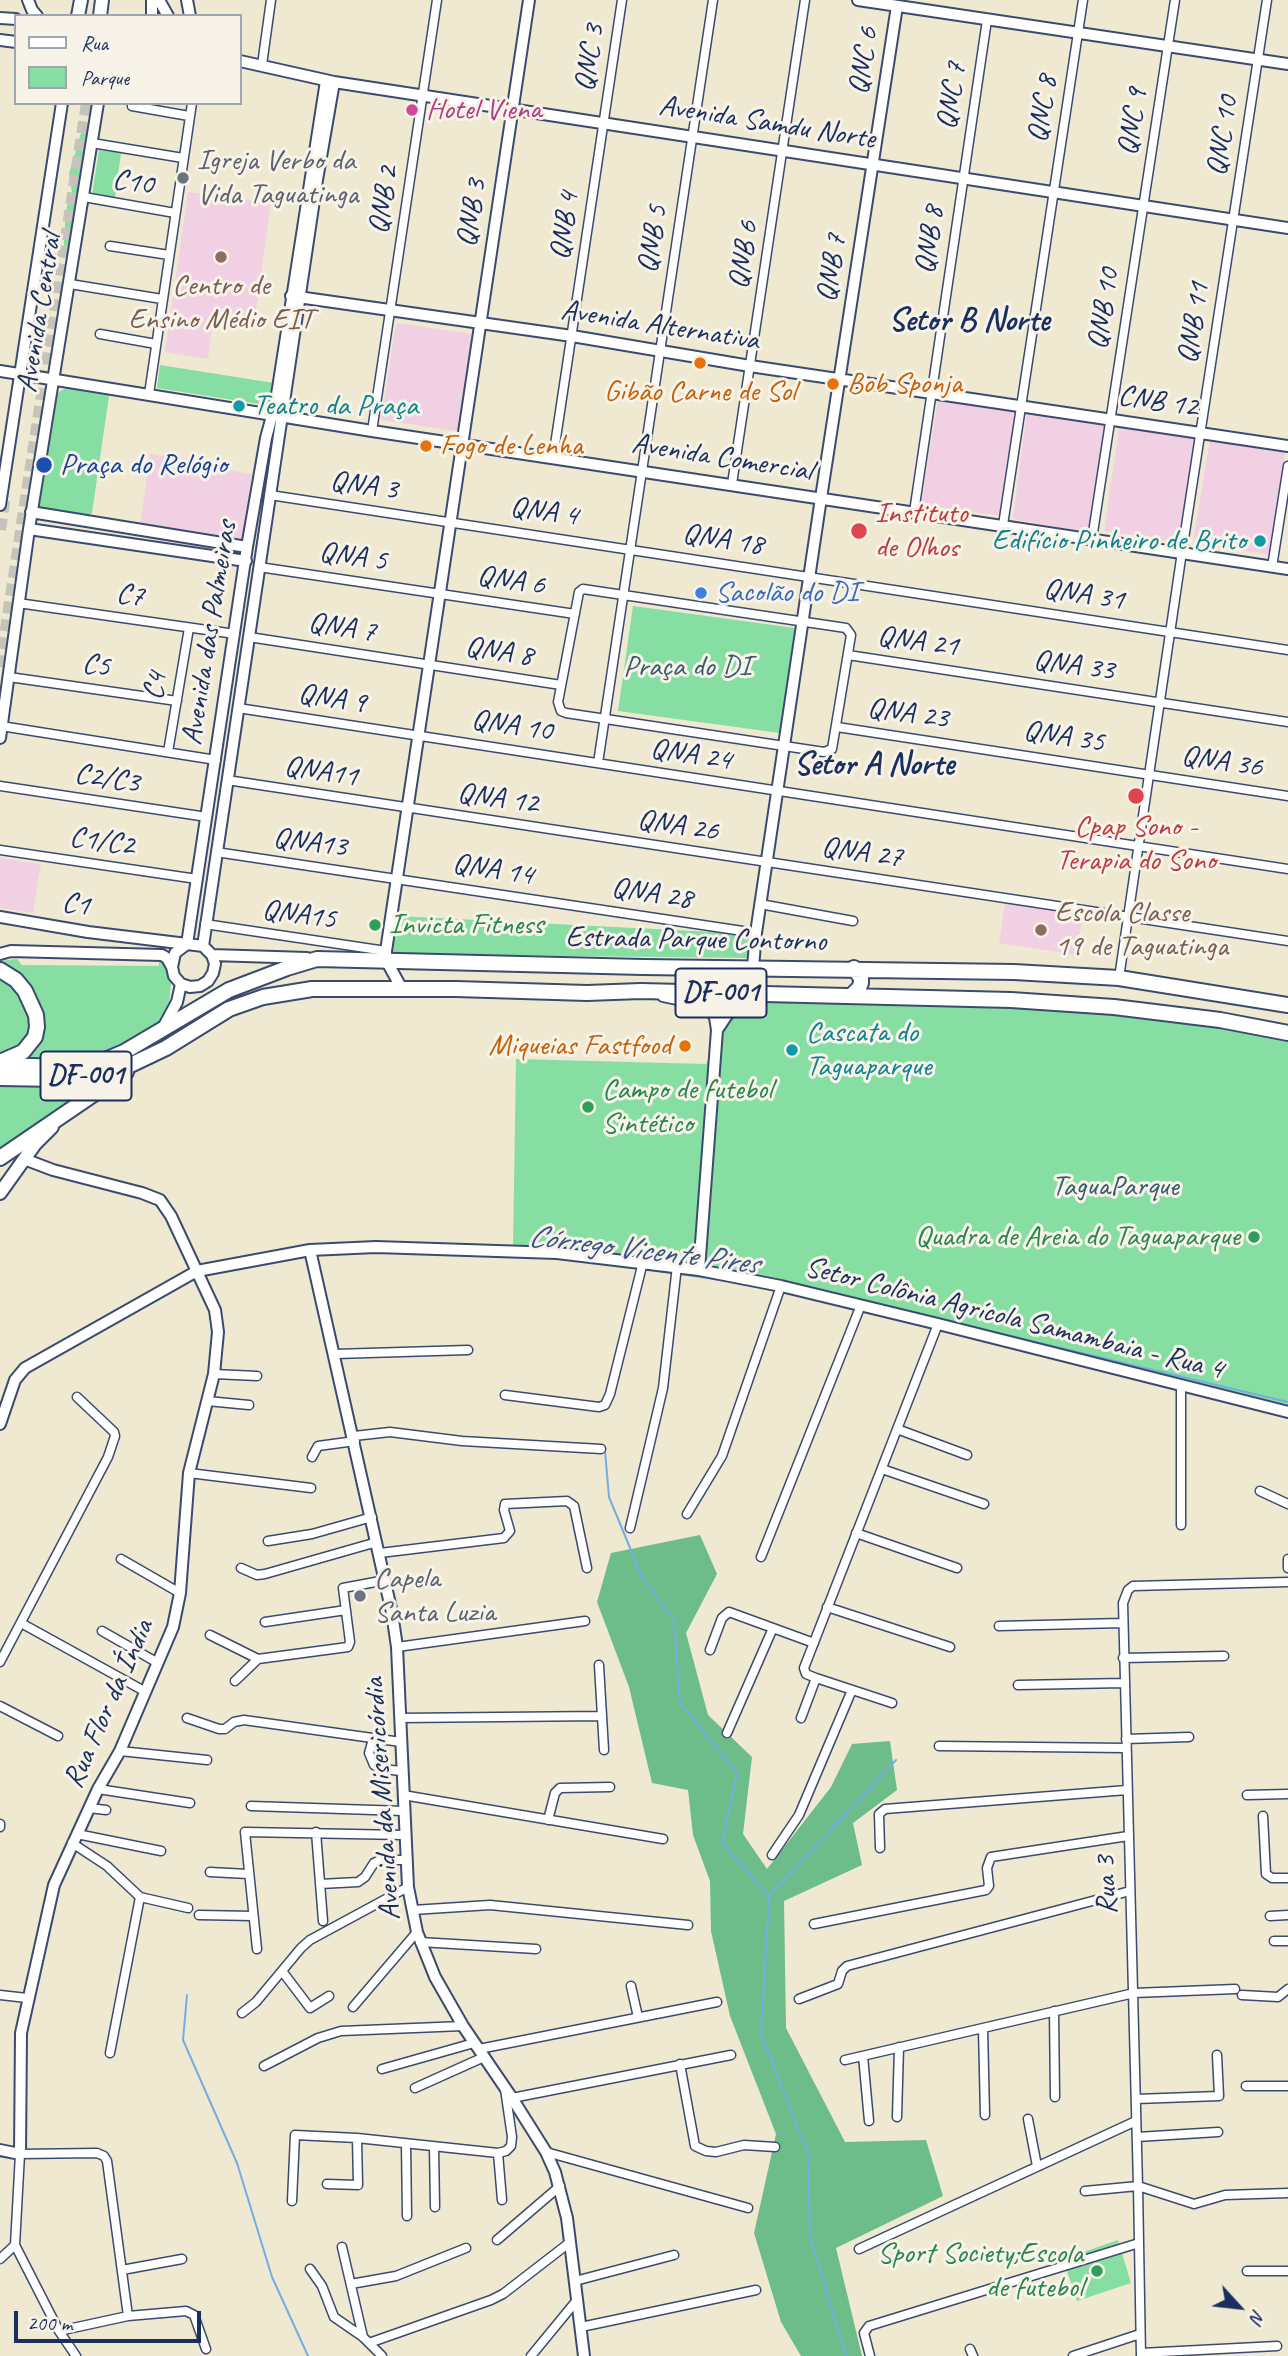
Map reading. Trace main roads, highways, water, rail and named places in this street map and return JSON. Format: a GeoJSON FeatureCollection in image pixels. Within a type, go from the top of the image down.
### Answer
{"type":"FeatureCollection","features":[{"type":"Feature","properties":{"kind":"highway","name":"Estrada Parque Contorno"},"geometry":{"type":"LineString","coordinates":[[0,1063],[64,1067],[92,1063],[124,1052],[229,990],[287,968],[317,959],[386,955],[502,964],[1014,972],[1119,978],[1288,1005]]}},
{"type":"Feature","properties":{"kind":"highway"},"geometry":{"type":"LineString","coordinates":[[498,990],[495,981],[502,964]]}},
{"type":"Feature","properties":{"kind":"highway"},"geometry":{"type":"LineString","coordinates":[[740,993],[751,979],[753,967]]}},
{"type":"Feature","properties":{"kind":"highway"},"geometry":{"type":"LineString","coordinates":[[851,996],[861,983],[861,978],[854,968]]}},
{"type":"Feature","properties":{"kind":"highway"},"geometry":{"type":"LineString","coordinates":[[0,970],[25,991],[36,1015],[37,1027],[35,1037],[23,1052],[0,1063]]}},
{"type":"Feature","properties":{"kind":"highway"},"geometry":{"type":"LineString","coordinates":[[1011,1000],[1005,988],[1008,978],[1014,972]]}},
{"type":"Feature","properties":{"kind":"highway","name":"Estrada Parque Contorno"},"geometry":{"type":"LineString","coordinates":[[0,1078],[58,1079],[124,1068],[166,1048],[229,1009],[263,997],[312,989],[587,993],[643,991],[1011,1000],[1114,1007],[1220,1020],[1288,1033]]}},
{"type":"Feature","properties":{"kind":"highway"},"geometry":{"type":"LineString","coordinates":[[1220,1020],[1228,1003],[1224,993]]}},
{"type":"Feature","properties":{"kind":"highway"},"geometry":{"type":"LineString","coordinates":[[0,1158],[166,1048]]}},
{"type":"Feature","properties":{"kind":"main road"},"geometry":{"type":"LineString","coordinates":[[0,1193],[24,1159],[59,1119]]}},
{"type":"Feature","properties":{"kind":"waterway","name":"Córrego Vicente Pires"},"geometry":{"type":"LineString","coordinates":[[646,1269],[671,1273]]}},
{"type":"Feature","properties":{"kind":"waterway","name":"Córrego Vicente Pires"},"geometry":{"type":"LineString","coordinates":[[680,1274],[727,1281]]}},
{"type":"Feature","properties":{"kind":"waterway","name":"Córrego Vicente Pires"},"geometry":{"type":"LineString","coordinates":[[884,1306],[1288,1402]]}},
{"type":"Feature","properties":{"kind":"waterway"},"geometry":{"type":"LineString","coordinates":[[605,1451],[609,1497],[642,1577],[674,1620],[680,1703],[737,1773],[722,1843],[769,1896]]}},
{"type":"Feature","properties":{"kind":"waterway"},"geometry":{"type":"LineString","coordinates":[[846,2356],[810,2236],[808,2153],[761,2034],[769,1896],[896,1760]]}},
{"type":"Feature","properties":{"kind":"waterway"},"geometry":{"type":"LineString","coordinates":[[187,1995],[183,2040],[237,2163],[272,2277],[308,2356]]}},
{"type":"Feature","properties":{"kind":"tunnel"},"geometry":{"type":"LineString","coordinates":[[0,667],[87,105]]}},
{"type":"Feature","properties":{"kind":"tunnel"},"geometry":{"type":"LineString","coordinates":[[0,530],[5,495]]}},
{"type":"Feature","properties":{"kind":"place","name":"Hotel Viena"},"geometry":{"type":"Point","coordinates":[412,110]}},
{"type":"Feature","properties":{"kind":"place","name":"Igreja Verbo da Vida Taguatinga"},"geometry":{"type":"Point","coordinates":[183,178]}},
{"type":"Feature","properties":{"kind":"place","name":"Centro de Ensino Médio EIT"},"geometry":{"type":"Point","coordinates":[221,257]}},
{"type":"Feature","properties":{"kind":"place","name":"Gibão Carne de Sol"},"geometry":{"type":"Point","coordinates":[700,363]}},
{"type":"Feature","properties":{"kind":"place","name":"Bob Sponja"},"geometry":{"type":"Point","coordinates":[833,384]}},
{"type":"Feature","properties":{"kind":"place","name":"Teatro da Praça"},"geometry":{"type":"Point","coordinates":[239,406]}},
{"type":"Feature","properties":{"kind":"place","name":"Fogo de Lenha"},"geometry":{"type":"Point","coordinates":[426,446]}},
{"type":"Feature","properties":{"kind":"place","name":"Praça do Relógio"},"geometry":{"type":"Point","coordinates":[44,465]}},
{"type":"Feature","properties":{"kind":"place","name":"Instituto de Olhos"},"geometry":{"type":"Point","coordinates":[859,531]}},
{"type":"Feature","properties":{"kind":"place","name":"Edifício Pinheiro de Brito"},"geometry":{"type":"Point","coordinates":[1260,541]}},
{"type":"Feature","properties":{"kind":"place","name":"Sacolão do DI"},"geometry":{"type":"Point","coordinates":[701,593]}},
{"type":"Feature","properties":{"kind":"place","name":"Cpap Sono - Terapia do Sono"},"geometry":{"type":"Point","coordinates":[1136,796]}},
{"type":"Feature","properties":{"kind":"place","name":"Invicta Fitness"},"geometry":{"type":"Point","coordinates":[375,925]}},
{"type":"Feature","properties":{"kind":"place","name":"Escola Classe 19 de Taguatinga"},"geometry":{"type":"Point","coordinates":[1041,930]}},
{"type":"Feature","properties":{"kind":"place","name":"Miqueias Fastfood"},"geometry":{"type":"Point","coordinates":[685,1046]}},
{"type":"Feature","properties":{"kind":"place","name":"Cascata do Taguaparque"},"geometry":{"type":"Point","coordinates":[792,1050]}},
{"type":"Feature","properties":{"kind":"place","name":"Campo de futebol Sintético"},"geometry":{"type":"Point","coordinates":[588,1107]}},
{"type":"Feature","properties":{"kind":"place","name":"Quadra de Areia do Taguaparque"},"geometry":{"type":"Point","coordinates":[1254,1237]}},
{"type":"Feature","properties":{"kind":"place","name":"Capela Santa Luzia"},"geometry":{"type":"Point","coordinates":[360,1596]}},
{"type":"Feature","properties":{"kind":"place","name":"Sport Society;Escola de futebol"},"geometry":{"type":"Point","coordinates":[1097,2271]}},
{"type":"Feature","properties":{"kind":"district","name":"Setor B Norte"},"geometry":{"type":"Point","coordinates":[969,321]}},
{"type":"Feature","properties":{"kind":"district","name":"Setor A Norte"},"geometry":{"type":"Point","coordinates":[874,765]}},
{"type":"Feature","properties":{"kind":"park label","name":"Praça do DI"},"geometry":{"type":"Point","coordinates":[687,667]}},
{"type":"Feature","properties":{"kind":"park label","name":"TaguaParque"},"geometry":{"type":"Point","coordinates":[1115,1187]}}]}
